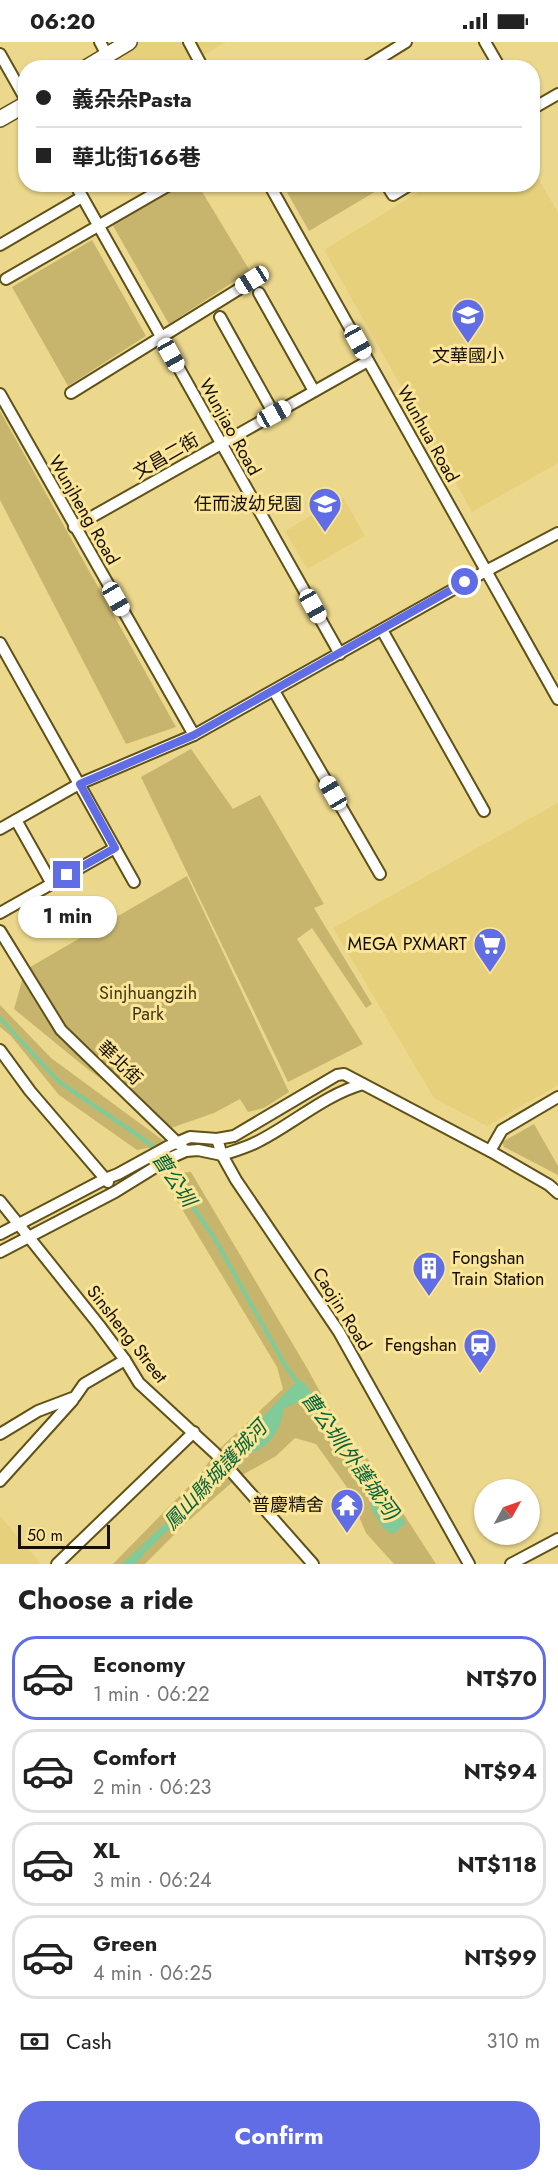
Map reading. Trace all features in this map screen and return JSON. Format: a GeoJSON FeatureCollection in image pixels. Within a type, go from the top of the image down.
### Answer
{"type":"FeatureCollection","features":[{"type":"Feature","properties":{"kind":"street"},"geometry":{"type":"LineString","coordinates":[[93,60],[104,48],[129,42]]}},
{"type":"Feature","properties":{"kind":"street"},"geometry":{"type":"LineString","coordinates":[[189,42],[199,60]]}},
{"type":"Feature","properties":{"kind":"street"},"geometry":{"type":"LineString","coordinates":[[377,60],[406,42]]}},
{"type":"Feature","properties":{"kind":"street"},"geometry":{"type":"LineString","coordinates":[[485,42],[495,60]]}},
{"type":"Feature","properties":{"kind":"street"},"geometry":{"type":"LineString","coordinates":[[0,54],[18,87]]}},
{"type":"Feature","properties":{"kind":"street"},"geometry":{"type":"LineString","coordinates":[[540,105],[558,94]]}},
{"type":"Feature","properties":{"kind":"street"},"geometry":{"type":"LineString","coordinates":[[0,119],[18,107]]}},
{"type":"Feature","properties":{"kind":"street","name":"Wunjiao Road"},"geometry":{"type":"LineString","coordinates":[[79,192],[340,654]]}},
{"type":"Feature","properties":{"kind":"street"},"geometry":{"type":"LineString","coordinates":[[6,279],[157,192]]}},
{"type":"Feature","properties":{"kind":"street","name":"Wunhua Road"},"geometry":{"type":"LineString","coordinates":[[273,192],[558,699]]}},
{"type":"Feature","properties":{"kind":"street"},"geometry":{"type":"LineString","coordinates":[[0,244],[82,197]]}},
{"type":"Feature","properties":{"kind":"street"},"geometry":{"type":"LineString","coordinates":[[71,393],[252,280]]}},
{"type":"Feature","properties":{"kind":"street"},"geometry":{"type":"LineString","coordinates":[[259,293],[314,392]]}},
{"type":"Feature","properties":{"kind":"street"},"geometry":{"type":"LineString","coordinates":[[220,317],[274,414]]}},
{"type":"Feature","properties":{"kind":"street","name":"文昌二街"},"geometry":{"type":"LineString","coordinates":[[74,527],[368,361]]}},
{"type":"Feature","properties":{"kind":"street","name":"Wunjheng Road"},"geometry":{"type":"LineString","coordinates":[[0,394],[194,735]]}},
{"type":"Feature","properties":{"kind":"street"},"geometry":{"type":"LineString","coordinates":[[0,829],[80,784],[194,735],[558,533]]}},
{"type":"Feature","properties":{"kind":"street"},"geometry":{"type":"LineString","coordinates":[[382,630],[484,811]]}},
{"type":"Feature","properties":{"kind":"street"},"geometry":{"type":"LineString","coordinates":[[0,643],[134,882]]}},
{"type":"Feature","properties":{"kind":"street"},"geometry":{"type":"LineString","coordinates":[[274,691],[380,874]]}},
{"type":"Feature","properties":{"kind":"street"},"geometry":{"type":"LineString","coordinates":[[16,820],[52,884]]}},
{"type":"Feature","properties":{"kind":"street"},"geometry":{"type":"LineString","coordinates":[[0,913],[115,848]]}},
{"type":"Feature","properties":{"kind":"street","name":"華北街"},"geometry":{"type":"LineString","coordinates":[[0,931],[61,1030],[182,1153]]}},
{"type":"Feature","properties":{"kind":"street"},"geometry":{"type":"LineString","coordinates":[[0,1050],[30,1091],[115,1192]]}},
{"type":"Feature","properties":{"kind":"street"},"geometry":{"type":"LineString","coordinates":[[0,1234],[118,1174],[173,1143],[190,1137],[217,1139],[234,1136],[337,1075],[344,1074],[490,1151],[549,1185],[558,1193]]}},
{"type":"Feature","properties":{"kind":"street"},"geometry":{"type":"LineString","coordinates":[[0,1252],[115,1192],[148,1170],[182,1153],[198,1150],[222,1155],[258,1141],[347,1088],[363,1084]]}},
{"type":"Feature","properties":{"kind":"street"},"geometry":{"type":"LineString","coordinates":[[490,1151],[502,1130],[558,1097]]}},
{"type":"Feature","properties":{"kind":"street","name":"Caojin Road"},"geometry":{"type":"LineString","coordinates":[[217,1139],[222,1155],[236,1180],[339,1332],[469,1564]]}},
{"type":"Feature","properties":{"kind":"street","name":"Sinsheng Street"},"geometry":{"type":"LineString","coordinates":[[0,1201],[125,1360],[139,1383],[194,1432],[225,1464],[313,1564]]}},
{"type":"Feature","properties":{"kind":"street"},"geometry":{"type":"LineString","coordinates":[[0,1481],[84,1384],[125,1360]]}},
{"type":"Feature","properties":{"kind":"street"},"geometry":{"type":"LineString","coordinates":[[0,1434],[38,1411],[75,1397]]}},
{"type":"Feature","properties":{"kind":"street"},"geometry":{"type":"LineString","coordinates":[[57,1564],[194,1432]]}},
{"type":"Feature","properties":{"kind":"street"},"geometry":{"type":"LineString","coordinates":[[511,1564],[558,1539]]}},
{"type":"Feature","properties":{"kind":"shaded area"},"geometry":{"type":"Polygon","coordinates":[[[136,42],[226,42],[196,60],[115,60],[113,56],[136,42]]]}},
{"type":"Feature","properties":{"kind":"shaded area","name":"文華國小"},"geometry":{"type":"Polygon","coordinates":[[[540,182],[558,212],[558,463],[472,512],[324,250],[419,192],[540,192],[540,182]]]}},
{"type":"Feature","properties":{"kind":"shaded area","name":"任而波幼兒園"},"geometry":{"type":"Polygon","coordinates":[[[343,497],[365,536],[307,569],[285,531],[343,497]]]}},
{"type":"Feature","properties":{"kind":"shaded area","name":"MEGA PXMART"},"geometry":{"type":"Polygon","coordinates":[[[558,803],[558,1085],[487,1126],[434,1098],[333,928],[558,803]]]}},
{"type":"Feature","properties":{"kind":"shaded area"},"geometry":{"type":"Polygon","coordinates":[[[0,1516],[41,1564],[0,1564],[0,1516]]]}},
{"type":"Feature","properties":{"kind":"green space"},"geometry":{"type":"Polygon","coordinates":[[[169,192],[202,192],[250,271],[169,324],[112,224],[169,192]]]}},
{"type":"Feature","properties":{"kind":"green space"},"geometry":{"type":"Polygon","coordinates":[[[287,192],[375,192],[309,231],[287,192]]]}},
{"type":"Feature","properties":{"kind":"green space"},"geometry":{"type":"Polygon","coordinates":[[[92,240],[146,336],[68,386],[12,287],[92,240]]]}},
{"type":"Feature","properties":{"kind":"green space"},"geometry":{"type":"Polygon","coordinates":[[[0,411],[176,727],[126,744],[0,500],[0,411]]]}},
{"type":"Feature","properties":{"kind":"green space"},"geometry":{"type":"Polygon","coordinates":[[[191,749],[233,809],[260,795],[324,904],[314,908],[372,1004],[366,1008],[312,928],[297,939],[363,1044],[288,1082],[141,777],[191,749]]]}},
{"type":"Feature","properties":{"kind":"green space","name":"Sinjhuangzih Park"},"geometry":{"type":"Polygon","coordinates":[[[187,876],[289,1092],[264,1108],[248,1112],[240,1099],[214,1113],[168,1129],[85,1067],[14,1009],[25,970],[187,876]]]}},
{"type":"Feature","properties":{"kind":"green space"},"geometry":{"type":"Polygon","coordinates":[[[0,1005],[51,1058],[168,1144],[137,1150],[59,1095],[11,1036],[0,1027],[0,1005]]]}},
{"type":"Feature","properties":{"kind":"green space"},"geometry":{"type":"Polygon","coordinates":[[[534,1124],[558,1166],[558,1175],[504,1147],[502,1142],[534,1124]]]}},
{"type":"Feature","properties":{"kind":"green space"},"geometry":{"type":"Polygon","coordinates":[[[191,1172],[307,1368],[346,1439],[368,1459],[436,1564],[394,1564],[366,1533],[346,1486],[316,1444],[295,1438],[276,1456],[237,1478],[186,1523],[145,1564],[113,1564],[199,1476],[215,1453],[283,1389],[277,1367],[161,1174],[191,1172]]]}},
{"type":"Feature","properties":{"kind":"water","name":"曹公圳(外護城河)"},"geometry":{"type":"Polygon","coordinates":[[[302,1380],[406,1523],[393,1534],[383,1528],[372,1510],[367,1486],[301,1401],[284,1408],[274,1435],[263,1447],[237,1457],[230,1466],[224,1458],[292,1386],[302,1380]]]}},
{"type":"Feature","properties":{"kind":"water"},"geometry":{"type":"Polygon","coordinates":[[[218,1468],[225,1476],[149,1548],[144,1546],[139,1551],[143,1556],[134,1564],[122,1564],[186,1504],[218,1468]]]}},
{"type":"Feature","properties":{"kind":"waterway","name":"曹公圳"},"geometry":{"type":"LineString","coordinates":[[0,1018],[58,1081],[149,1143],[155,1151]]}},
{"type":"Feature","properties":{"kind":"waterway","name":"曹公圳"},"geometry":{"type":"LineString","coordinates":[[164,1165],[215,1239],[285,1365],[300,1386]]}},
{"type":"Feature","properties":{"kind":"waterway","name":"鳳山縣城護城河"},"geometry":{"type":"LineString","coordinates":[[138,1556],[150,1545]]}},
{"type":"Feature","properties":{"kind":"place","name":"文華國小"},"geometry":{"type":"Point","coordinates":[468,344]}},
{"type":"Feature","properties":{"kind":"place","name":"任而波幼兒園"},"geometry":{"type":"Point","coordinates":[325,533]}},
{"type":"Feature","properties":{"kind":"place","name":"MEGA PXMART"},"geometry":{"type":"Point","coordinates":[490,973]}},
{"type":"Feature","properties":{"kind":"place","name":"Fongshan Train Station"},"geometry":{"type":"Point","coordinates":[429,1297]}},
{"type":"Feature","properties":{"kind":"place","name":"Fengshan"},"geometry":{"type":"Point","coordinates":[480,1374]}},
{"type":"Feature","properties":{"kind":"place","name":"普慶精舍"},"geometry":{"type":"Point","coordinates":[347,1534]}},
{"type":"Feature","properties":{"kind":"route"},"geometry":{"type":"LineString","coordinates":[[67,875],[115,848],[80,784],[194,735],[465,582]]}}]}
